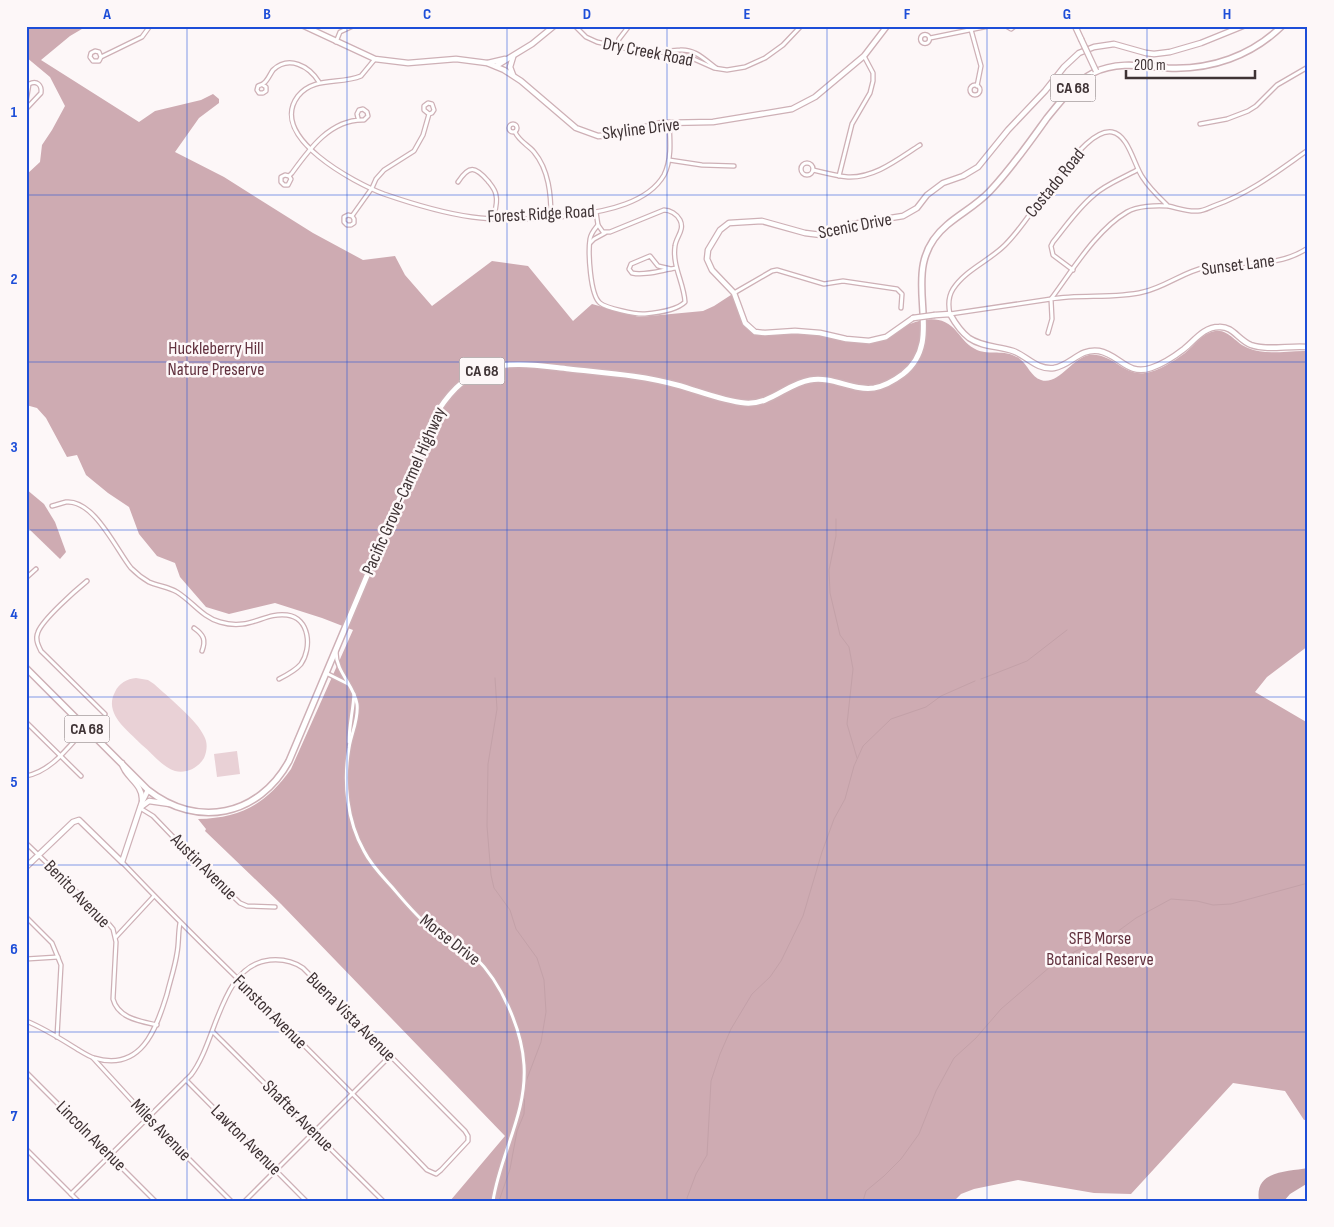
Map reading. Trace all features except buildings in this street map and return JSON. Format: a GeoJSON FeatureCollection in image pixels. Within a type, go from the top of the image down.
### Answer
{"type":"FeatureCollection","features":[{"type":"Feature","properties":{"kind":"main road","name":"Pacific Grove-Carmel Highway"},"geometry":{"type":"LineString","coordinates":[[170,804],[190,812],[216,812],[237,807],[256,798],[276,781],[289,761],[433,419],[442,403],[458,385],[484,370],[510,364],[644,377],[744,403],[763,402],[792,386],[810,380],[828,379],[863,388],[873,388],[888,383],[912,366],[922,346],[924,330],[920,292],[921,276],[925,257],[934,240],[948,224],[974,206],[992,190],[1068,93],[1086,77],[1107,67],[1126,65],[1192,68],[1208,66],[1246,53],[1266,40],[1282,26]]}},
{"type":"Feature","properties":{"kind":"main road","name":"CA 68"},"geometry":{"type":"LineString","coordinates":[[26,668],[148,790],[170,804]]}},
{"type":"Feature","properties":{"kind":"street"},"geometry":{"type":"LineString","coordinates":[[101,57],[142,37],[150,26]]}},
{"type":"Feature","properties":{"kind":"street","name":"Skyline Drive"},"geometry":{"type":"LineString","coordinates":[[304,26],[374,59],[408,63],[456,59],[496,66],[514,76],[571,124],[598,136],[614,135],[647,126],[669,123],[713,122],[792,109],[815,97],[864,56],[887,26]]}},
{"type":"Feature","properties":{"kind":"street"},"geometry":{"type":"LineString","coordinates":[[336,42],[340,32],[352,26]]}},
{"type":"Feature","properties":{"kind":"street"},"geometry":{"type":"LineString","coordinates":[[496,66],[532,44],[554,26]]}},
{"type":"Feature","properties":{"kind":"street","name":"Dry Creek Road"},"geometry":{"type":"LineString","coordinates":[[575,26],[593,41],[664,57],[687,56],[717,68],[731,70],[760,60],[783,45],[801,26]]}},
{"type":"Feature","properties":{"kind":"street"},"geometry":{"type":"LineString","coordinates":[[617,46],[619,39],[629,26]]}},
{"type":"Feature","properties":{"kind":"street"},"geometry":{"type":"LineString","coordinates":[[930,38],[971,28],[989,26]]}},
{"type":"Feature","properties":{"kind":"street"},"geometry":{"type":"LineString","coordinates":[[1006,26],[1010,29],[1015,26]]}},
{"type":"Feature","properties":{"kind":"street"},"geometry":{"type":"LineString","coordinates":[[1075,26],[1096,71]]}},
{"type":"Feature","properties":{"kind":"street","name":"Scenic Drive"},"geometry":{"type":"LineString","coordinates":[[950,314],[914,318],[886,337],[869,341],[846,339],[820,332],[760,333],[751,329],[745,323],[734,293],[712,270],[707,259],[708,250],[720,230],[729,223],[762,221],[805,233],[821,235],[853,224],[903,216],[917,208],[927,195],[943,183],[963,176],[978,167],[1008,130],[1045,92],[1064,67],[1079,53],[1100,45],[1114,44],[1146,53],[1170,52],[1201,43],[1243,26]]}},
{"type":"Feature","properties":{"kind":"street"},"geometry":{"type":"LineString","coordinates":[[971,28],[981,66],[977,86]]}},
{"type":"Feature","properties":{"kind":"street"},"geometry":{"type":"LineString","coordinates":[[487,63],[514,56]]}},
{"type":"Feature","properties":{"kind":"street"},"geometry":{"type":"LineString","coordinates":[[514,56],[510,67],[514,76]]}},
{"type":"Feature","properties":{"kind":"street"},"geometry":{"type":"LineString","coordinates":[[839,176],[852,124],[870,93],[873,81],[873,73],[864,56]]}},
{"type":"Feature","properties":{"kind":"street","name":"Forest Ridge Road"},"geometry":{"type":"LineString","coordinates":[[374,59],[361,76],[319,82],[298,95],[291,116],[295,132],[310,148],[343,173],[372,188],[418,206],[458,215],[493,219],[551,217],[596,212],[623,205],[647,192],[660,180],[669,160],[669,123]]}},
{"type":"Feature","properties":{"kind":"street"},"geometry":{"type":"LineString","coordinates":[[263,85],[275,69],[284,63],[292,62],[306,67],[319,82]]}},
{"type":"Feature","properties":{"kind":"street"},"geometry":{"type":"LineString","coordinates":[[1200,124],[1227,120],[1248,111],[1256,106],[1276,85],[1308,67]]}},
{"type":"Feature","properties":{"kind":"street"},"geometry":{"type":"LineString","coordinates":[[26,102],[29,84],[39,84],[41,92],[26,109]]}},
{"type":"Feature","properties":{"kind":"street"},"geometry":{"type":"LineString","coordinates":[[352,216],[384,170],[414,151],[423,135],[429,114]]}},
{"type":"Feature","properties":{"kind":"street"},"geometry":{"type":"LineString","coordinates":[[289,176],[310,148],[332,128],[358,118]]}},
{"type":"Feature","properties":{"kind":"street"},"geometry":{"type":"LineString","coordinates":[[515,132],[536,154],[543,166],[548,183],[551,217]]}},
{"type":"Feature","properties":{"kind":"street","name":"Costado Road"},"geometry":{"type":"LineString","coordinates":[[950,314],[948,302],[959,282],[1010,239],[1044,193],[1093,138],[1103,132],[1115,133],[1120,136],[1128,147],[1138,170],[1151,189],[1168,206]]}},
{"type":"Feature","properties":{"kind":"street"},"geometry":{"type":"LineString","coordinates":[[813,170],[839,176],[861,176],[875,172],[920,145]]}},
{"type":"Feature","properties":{"kind":"street"},"geometry":{"type":"LineString","coordinates":[[1048,333],[1052,319],[1051,299],[1105,230],[1127,212],[1138,208],[1168,206],[1199,211],[1234,199],[1261,183],[1308,150]]}},
{"type":"Feature","properties":{"kind":"street"},"geometry":{"type":"LineString","coordinates":[[669,160],[702,165],[734,166]]}},
{"type":"Feature","properties":{"kind":"street"},"geometry":{"type":"LineString","coordinates":[[458,182],[464,173],[470,170],[476,170],[482,174],[496,193],[497,200],[493,219]]}},
{"type":"Feature","properties":{"kind":"street"},"geometry":{"type":"LineString","coordinates":[[1072,270],[1053,255],[1051,246],[1053,242],[1084,203],[1104,188],[1138,170]]}},
{"type":"Feature","properties":{"kind":"street"},"geometry":{"type":"LineString","coordinates":[[590,243],[606,233],[658,212],[670,210],[678,217],[682,224],[675,248],[676,268],[685,302],[679,306],[644,314],[604,306],[597,300],[593,290],[590,243],[591,235],[598,226]]}},
{"type":"Feature","properties":{"kind":"street"},"geometry":{"type":"LineString","coordinates":[[596,212],[598,226],[600,230],[606,233]]}},
{"type":"Feature","properties":{"kind":"street","name":"Sunset Lane"},"geometry":{"type":"LineString","coordinates":[[950,314],[1051,299],[1139,293],[1155,289],[1201,268],[1276,262],[1308,248]]}},
{"type":"Feature","properties":{"kind":"street"},"geometry":{"type":"LineString","coordinates":[[671,269],[658,266],[650,256],[631,264],[629,269],[632,273],[638,274],[671,269],[676,268]]}},
{"type":"Feature","properties":{"kind":"street"},"geometry":{"type":"LineString","coordinates":[[734,293],[777,270],[821,283],[843,281],[897,289],[902,294],[901,308]]}},
{"type":"Feature","properties":{"kind":"street"},"geometry":{"type":"LineString","coordinates":[[950,314],[961,330],[974,341],[1010,350],[1035,365],[1046,368],[1057,367],[1086,352],[1096,351],[1112,356],[1131,368],[1139,370],[1150,368],[1177,354],[1203,332],[1220,326],[1230,329],[1245,342],[1256,347],[1308,347]]}},
{"type":"Feature","properties":{"kind":"street"},"geometry":{"type":"LineString","coordinates":[[52,506],[69,502],[84,509],[105,527],[126,561],[137,573],[150,582],[178,592],[205,616],[226,624],[239,625],[280,615],[293,616],[298,619],[302,623],[307,635],[305,656],[294,671],[279,679]]}},
{"type":"Feature","properties":{"kind":"street"},"geometry":{"type":"LineString","coordinates":[[26,578],[36,569]]}},
{"type":"Feature","properties":{"kind":"street"},"geometry":{"type":"LineString","coordinates":[[88,581],[69,596],[40,628],[37,641],[41,651],[105,714]]}},
{"type":"Feature","properties":{"kind":"street"},"geometry":{"type":"LineString","coordinates":[[194,628],[201,633],[204,639],[202,651]]}},
{"type":"Feature","properties":{"kind":"street","name":"Morse Drive"},"geometry":{"type":"LineString","coordinates":[[336,650],[337,664],[357,702],[346,777],[348,800],[354,826],[364,851],[377,870],[419,918],[466,950],[485,967],[501,991],[519,1035],[524,1065],[524,1089],[514,1132],[498,1177],[494,1201]]}},
{"type":"Feature","properties":{"kind":"street"},"geometry":{"type":"LineString","coordinates":[[326,673],[349,685]]}},
{"type":"Feature","properties":{"kind":"street","name":"Morse Drive"},"geometry":{"type":"LineString","coordinates":[[349,748],[348,726],[354,694]]}},
{"type":"Feature","properties":{"kind":"street"},"geometry":{"type":"LineString","coordinates":[[26,722],[81,776]]}},
{"type":"Feature","properties":{"kind":"street"},"geometry":{"type":"LineString","coordinates":[[26,776],[42,771],[60,756],[86,728]]}},
{"type":"Feature","properties":{"kind":"street"},"geometry":{"type":"LineString","coordinates":[[122,763],[122,768],[142,792],[142,802]]}},
{"type":"Feature","properties":{"kind":"street"},"geometry":{"type":"LineString","coordinates":[[122,862],[142,802],[148,790]]}},
{"type":"Feature","properties":{"kind":"street"},"geometry":{"type":"LineString","coordinates":[[140,808],[149,801],[170,804]]}},
{"type":"Feature","properties":{"kind":"street","name":"Austin Avenue"},"geometry":{"type":"LineString","coordinates":[[140,808],[153,816],[240,903],[248,906],[275,907]]}},
{"type":"Feature","properties":{"kind":"street","name":"Funston Avenue"},"geometry":{"type":"LineString","coordinates":[[39,855],[73,822],[77,820],[82,821],[154,896],[432,1173],[436,1174],[442,1170],[465,1146]]}},
{"type":"Feature","properties":{"kind":"street","name":"Benito Avenue"},"geometry":{"type":"LineString","coordinates":[[26,842],[103,917],[112,929],[115,937],[113,999],[116,1008],[132,1018],[157,1025]]}},
{"type":"Feature","properties":{"kind":"street"},"geometry":{"type":"LineString","coordinates":[[26,867],[39,855]]}},
{"type":"Feature","properties":{"kind":"street"},"geometry":{"type":"LineString","coordinates":[[115,937],[154,896]]}},
{"type":"Feature","properties":{"kind":"street"},"geometry":{"type":"LineString","coordinates":[[26,917],[52,943],[61,965],[57,1037]]}},
{"type":"Feature","properties":{"kind":"street"},"geometry":{"type":"LineString","coordinates":[[26,1021],[92,1057],[107,1060],[128,1058],[142,1048],[157,1025],[175,966],[180,922]]}},
{"type":"Feature","properties":{"kind":"street"},"geometry":{"type":"LineString","coordinates":[[26,959],[58,957]]}},
{"type":"Feature","properties":{"kind":"street","name":"Buena Vista Avenue"},"geometry":{"type":"LineString","coordinates":[[71,1194],[186,1080],[197,1066],[236,978],[250,966],[259,962],[279,960],[299,965],[465,1131],[468,1139],[465,1146]]}},
{"type":"Feature","properties":{"kind":"street","name":"Shafter Avenue"},"geometry":{"type":"LineString","coordinates":[[213,1032],[382,1201]]}},
{"type":"Feature","properties":{"kind":"street"},"geometry":{"type":"LineString","coordinates":[[245,1201],[390,1056]]}},
{"type":"Feature","properties":{"kind":"street","name":"Miles Avenue"},"geometry":{"type":"LineString","coordinates":[[92,1057],[148,1118],[231,1201]]}},
{"type":"Feature","properties":{"kind":"street","name":"Lincoln Avenue"},"geometry":{"type":"LineString","coordinates":[[26,1072],[155,1201]]}},
{"type":"Feature","properties":{"kind":"street","name":"Lawton Avenue"},"geometry":{"type":"LineString","coordinates":[[186,1080],[306,1201]]}},
{"type":"Feature","properties":{"kind":"street"},"geometry":{"type":"LineString","coordinates":[[26,1149],[78,1201]]}},
{"type":"Feature","properties":{"kind":"shaded area"},"geometry":{"type":"Polygon","coordinates":[[[136,678],[148,680],[154,684],[182,709],[204,736],[206,750],[204,758],[195,767],[179,772],[170,769],[157,760],[119,722],[112,708],[115,692],[124,682],[136,678]]]}},
{"type":"Feature","properties":{"kind":"shaded area"},"geometry":{"type":"Polygon","coordinates":[[[237,751],[240,774],[217,777],[214,754],[237,751]]]}},
{"type":"Feature","properties":{"kind":"shaded area"},"geometry":{"type":"Polygon","coordinates":[[[1308,1168],[1308,1183],[1290,1194],[1284,1201],[1259,1201],[1259,1191],[1262,1183],[1267,1178],[1282,1172],[1308,1168]]]}},
{"type":"Feature","properties":{"kind":"green space"},"geometry":{"type":"Polygon","coordinates":[[[26,26],[87,26],[70,36],[41,60],[139,122],[155,111],[201,100],[213,94],[219,99],[219,103],[199,118],[175,152],[224,177],[313,233],[363,260],[395,256],[405,275],[432,306],[492,261],[528,266],[573,321],[592,304],[639,317],[703,311],[734,293],[745,323],[755,332],[812,332],[846,339],[880,339],[908,320],[910,324],[935,319],[947,323],[974,348],[982,352],[1003,353],[1014,356],[1020,359],[1035,376],[1047,381],[1059,376],[1077,361],[1089,355],[1104,357],[1137,373],[1150,372],[1171,362],[1185,353],[1202,337],[1215,331],[1224,332],[1244,346],[1262,352],[1308,351],[1308,646],[1267,677],[1255,692],[1308,723],[1308,1119],[1304,1120],[1285,1091],[1233,1083],[1131,1194],[1094,1193],[1018,1180],[974,1189],[961,1194],[954,1201],[450,1201],[505,1136],[281,904],[205,831],[206,829],[198,819],[227,816],[240,812],[262,800],[282,781],[291,769],[353,630],[275,603],[229,614],[206,607],[180,577],[175,563],[157,556],[139,534],[129,507],[86,475],[77,455],[67,457],[46,418],[37,408],[26,405],[26,175],[40,162],[42,145],[65,106],[50,77],[26,57],[26,26]]]}},
{"type":"Feature","properties":{"kind":"green space"},"geometry":{"type":"Polygon","coordinates":[[[26,489],[44,504],[55,522],[66,552],[60,559],[26,526],[26,489]]]}},
{"type":"Feature","properties":{"kind":"waterway"},"geometry":{"type":"LineString","coordinates":[[836,519],[836,536],[829,570],[830,593],[840,635],[849,647],[853,669],[847,724],[857,758]]}},
{"type":"Feature","properties":{"kind":"waterway"},"geometry":{"type":"LineString","coordinates":[[981,679],[1027,661],[1067,630]]}},
{"type":"Feature","properties":{"kind":"waterway"},"geometry":{"type":"LineString","coordinates":[[495,678],[497,709],[488,764],[487,826],[491,875],[494,888],[510,910],[516,929],[537,958],[544,980],[546,1012],[541,1042],[525,1084],[524,1114],[517,1131],[510,1169],[499,1201]]}},
{"type":"Feature","properties":{"kind":"waterway"},"geometry":{"type":"LineString","coordinates":[[688,1201],[687,1198],[696,1174],[707,1155],[711,1081],[720,1054],[731,1029],[752,994],[770,977],[781,961],[803,916],[822,852],[834,819],[845,799],[854,766],[863,746],[891,719],[926,707],[941,696],[975,681]]}},
{"type":"Feature","properties":{"kind":"waterway"},"geometry":{"type":"LineString","coordinates":[[863,1201],[866,1191],[901,1159],[919,1134],[936,1091],[954,1058],[976,1038],[1001,1009],[1058,960],[1080,949],[1102,943],[1136,918],[1171,899],[1197,901],[1213,905],[1231,904],[1308,883]]}},
{"type":"Feature","properties":{"kind":"park label","name":"Huckleberry Hill Nature Preserve"},"geometry":{"type":"Point","coordinates":[216,358]}},
{"type":"Feature","properties":{"kind":"park label","name":"SFB Morse Botanical Reserve"},"geometry":{"type":"Point","coordinates":[1100,948]}}]}
